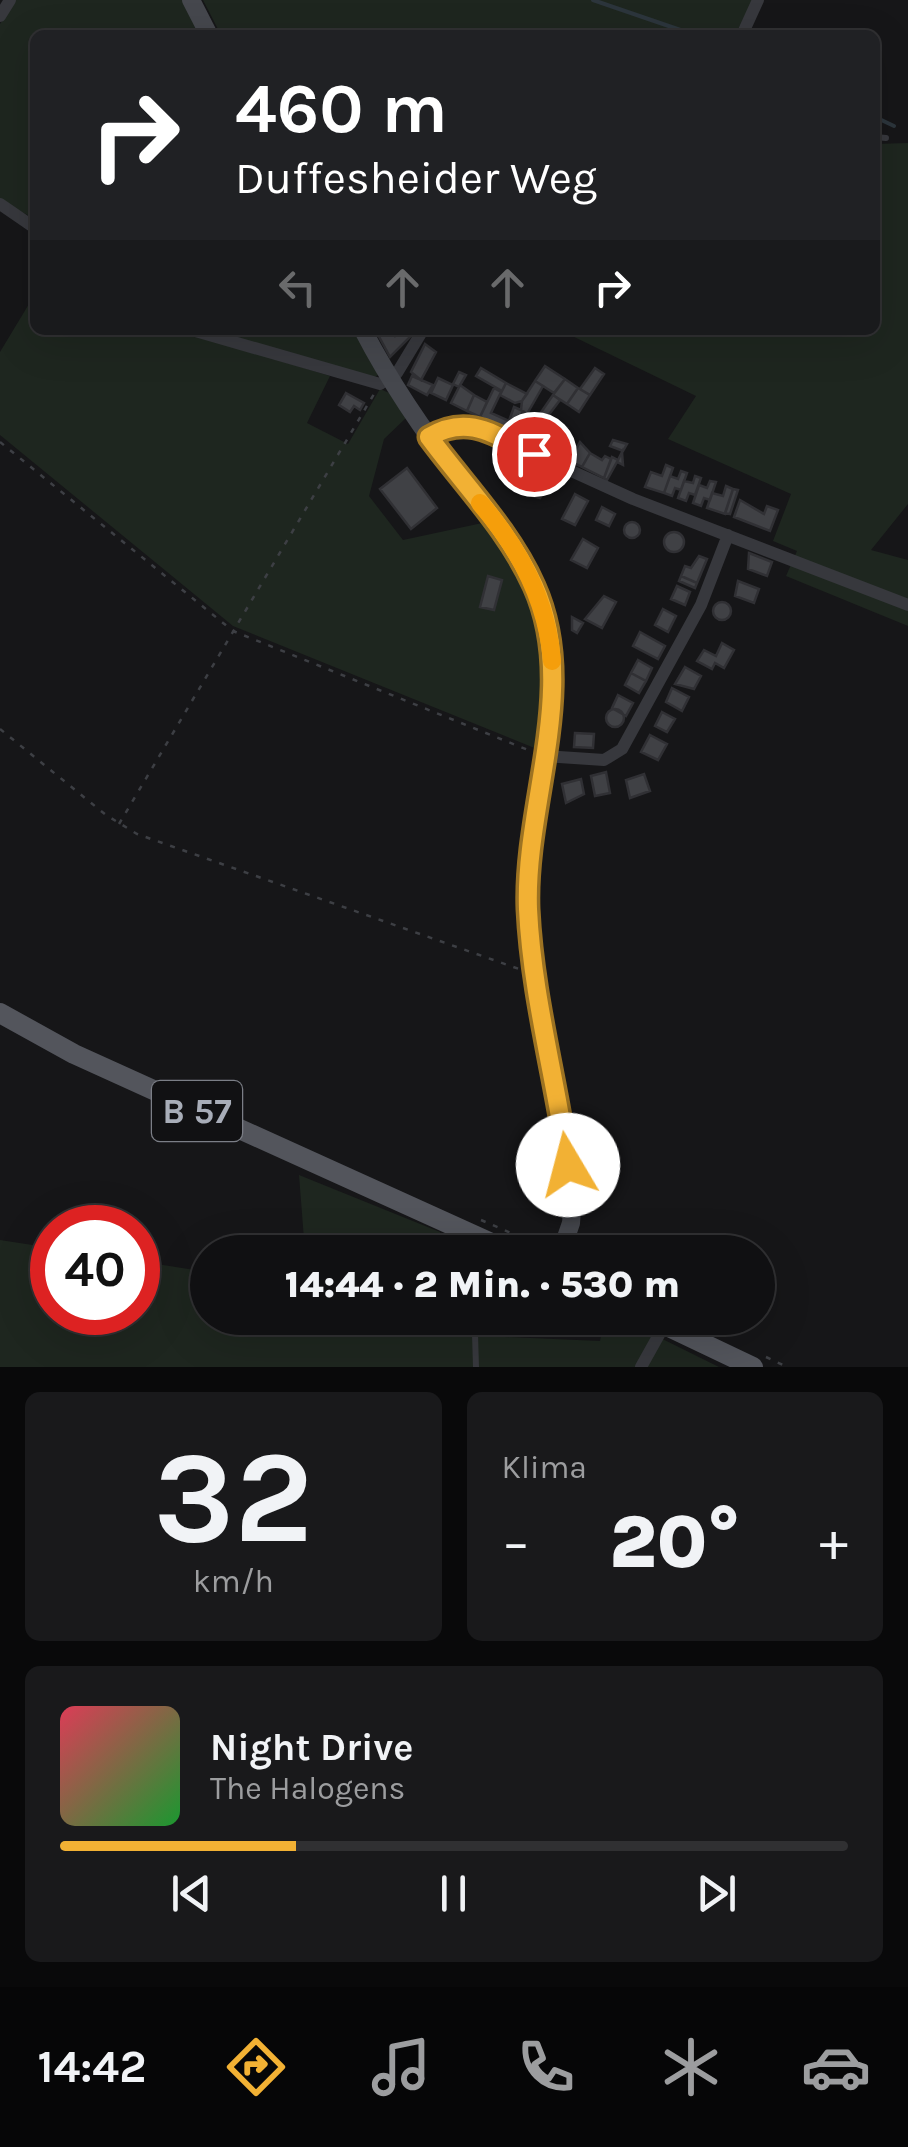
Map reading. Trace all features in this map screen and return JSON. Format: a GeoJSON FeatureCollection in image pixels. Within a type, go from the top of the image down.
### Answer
{"type":"FeatureCollection","features":[{"type":"Feature","properties":{"kind":"main road","name":"B 57"},"geometry":{"type":"LineString","coordinates":[[0,1013],[74,1054],[473,1235]]}},
{"type":"Feature","properties":{"kind":"main road"},"geometry":{"type":"LineString","coordinates":[[687,1335],[753,1367]]}},
{"type":"Feature","properties":{"kind":"street"},"geometry":{"type":"LineString","coordinates":[[0,16],[10,0]]}},
{"type":"Feature","properties":{"kind":"street"},"geometry":{"type":"LineString","coordinates":[[191,0],[206,30]]}},
{"type":"Feature","properties":{"kind":"street"},"geometry":{"type":"LineString","coordinates":[[744,30],[758,0]]}},
{"type":"Feature","properties":{"kind":"street"},"geometry":{"type":"LineString","coordinates":[[0,204],[30,225]]}},
{"type":"Feature","properties":{"kind":"street"},"geometry":{"type":"LineString","coordinates":[[211,335],[385,381]]}},
{"type":"Feature","properties":{"kind":"street"},"geometry":{"type":"LineString","coordinates":[[365,335],[385,381],[496,521],[536,589],[552,658],[529,865],[535,976],[573,1198],[567,1235]]}},
{"type":"Feature","properties":{"kind":"street"},"geometry":{"type":"LineString","coordinates":[[385,381],[419,335]]}},
{"type":"Feature","properties":{"kind":"street"},"geometry":{"type":"LineString","coordinates":[[429,437],[452,424],[470,426],[569,472],[908,605]]}},
{"type":"Feature","properties":{"kind":"street"},"geometry":{"type":"LineString","coordinates":[[544,756],[604,760],[622,749],[686,634],[728,535]]}},
{"type":"Feature","properties":{"kind":"street"},"geometry":{"type":"LineString","coordinates":[[641,1367],[653,1335]]}},
{"type":"Feature","properties":{"kind":"lane"},"geometry":{"type":"LineString","coordinates":[[880,137],[886,138]]}},
{"type":"Feature","properties":{"kind":"lane"},"geometry":{"type":"LineString","coordinates":[[475,1335],[476,1367]]}},
{"type":"Feature","properties":{"kind":"path"},"geometry":{"type":"LineString","coordinates":[[119,824],[385,381]]}},
{"type":"Feature","properties":{"kind":"path"},"geometry":{"type":"LineString","coordinates":[[0,442],[233,631],[544,756]]}},
{"type":"Feature","properties":{"kind":"path"},"geometry":{"type":"LineString","coordinates":[[0,728],[119,824],[186,854],[535,976]]}},
{"type":"Feature","properties":{"kind":"path"},"geometry":{"type":"LineString","coordinates":[[584,1235],[586,1215]]}},
{"type":"Feature","properties":{"kind":"shaded area"},"geometry":{"type":"Polygon","coordinates":[[[15,0],[185,0],[200,30],[30,30],[30,216],[0,200],[0,24],[15,0]]]}},
{"type":"Feature","properties":{"kind":"shaded area"},"geometry":{"type":"Polygon","coordinates":[[[203,0],[753,0],[738,30],[218,30],[203,0]]]}},
{"type":"Feature","properties":{"kind":"shaded area"},"geometry":{"type":"Polygon","coordinates":[[[908,143],[908,504],[871,550],[908,560],[908,626],[786,576],[797,551],[773,541],[791,494],[668,439],[696,396],[570,335],[880,335],[880,144],[908,143]]]}},
{"type":"Feature","properties":{"kind":"shaded area"},"geometry":{"type":"Polygon","coordinates":[[[30,302],[30,335],[196,335],[330,376],[307,423],[348,444],[380,389],[394,395],[407,417],[384,439],[369,496],[403,540],[487,522],[519,576],[538,630],[544,686],[537,749],[233,626],[0,435],[0,352],[30,302]]]}},
{"type":"Feature","properties":{"kind":"shaded area"},"geometry":{"type":"Polygon","coordinates":[[[234,335],[360,335],[378,375],[373,378],[233,339],[234,335]]]}},
{"type":"Feature","properties":{"kind":"shaded area"},"geometry":{"type":"Polygon","coordinates":[[[299,1175],[441,1235],[304,1235],[299,1175]]]}},
{"type":"Feature","properties":{"kind":"shaded area"},"geometry":{"type":"Polygon","coordinates":[[[0,1240],[30,1245],[30,1335],[160,1335],[160,1265],[190,1269],[190,1335],[460,1335],[600,1341],[601,1335],[654,1335],[719,1367],[0,1367],[0,1240]]]}},
{"type":"Feature","properties":{"kind":"building"},"geometry":{"type":"Polygon","coordinates":[[[378,335],[412,335],[390,357],[378,335]]]}},
{"type":"Feature","properties":{"kind":"building"},"geometry":{"type":"Polygon","coordinates":[[[425,344],[436,352],[421,380],[411,372],[425,344]]]}},
{"type":"Feature","properties":{"kind":"building"},"geometry":{"type":"Polygon","coordinates":[[[545,366],[565,379],[554,393],[535,381],[545,366]]]}},
{"type":"Feature","properties":{"kind":"building"},"geometry":{"type":"Polygon","coordinates":[[[481,368],[506,383],[502,391],[476,376],[481,368]]]}},
{"type":"Feature","properties":{"kind":"building"},"geometry":{"type":"Polygon","coordinates":[[[595,368],[604,374],[590,395],[580,389],[595,368]]]}},
{"type":"Feature","properties":{"kind":"building"},"geometry":{"type":"Polygon","coordinates":[[[459,372],[466,375],[459,387],[453,384],[459,372]]]}},
{"type":"Feature","properties":{"kind":"building"},"geometry":{"type":"Polygon","coordinates":[[[412,376],[433,385],[427,395],[408,385],[412,376]]]}},
{"type":"Feature","properties":{"kind":"building"},"geometry":{"type":"Polygon","coordinates":[[[438,378],[453,385],[446,400],[431,393],[438,378]]]}},
{"type":"Feature","properties":{"kind":"building"},"geometry":{"type":"Polygon","coordinates":[[[565,379],[578,388],[567,404],[553,395],[565,379]]]}},
{"type":"Feature","properties":{"kind":"building"},"geometry":{"type":"Polygon","coordinates":[[[535,381],[543,386],[527,414],[521,410],[522,401],[535,381]]]}},
{"type":"Feature","properties":{"kind":"building"},"geometry":{"type":"Polygon","coordinates":[[[506,383],[527,394],[522,401],[515,403],[500,395],[506,383]]]}},
{"type":"Feature","properties":{"kind":"building"},"geometry":{"type":"Polygon","coordinates":[[[460,385],[474,395],[467,411],[451,403],[460,385]]]}},
{"type":"Feature","properties":{"kind":"building"},"geometry":{"type":"Polygon","coordinates":[[[494,388],[501,392],[491,413],[509,421],[506,429],[480,417],[494,388]]]}},
{"type":"Feature","properties":{"kind":"building"},"geometry":{"type":"Polygon","coordinates":[[[578,388],[590,395],[579,412],[567,404],[578,388]]]}},
{"type":"Feature","properties":{"kind":"building"},"geometry":{"type":"Polygon","coordinates":[[[346,393],[364,403],[360,410],[354,406],[350,412],[339,405],[346,393]]]}},
{"type":"Feature","properties":{"kind":"building"},"geometry":{"type":"Polygon","coordinates":[[[474,395],[487,402],[480,417],[467,411],[474,395]]]}},
{"type":"Feature","properties":{"kind":"building"},"geometry":{"type":"Polygon","coordinates":[[[553,395],[560,400],[541,425],[535,421],[553,395]]]}},
{"type":"Feature","properties":{"kind":"building"},"geometry":{"type":"Polygon","coordinates":[[[514,407],[523,411],[517,424],[529,430],[524,438],[506,429],[514,407]]]}},
{"type":"Feature","properties":{"kind":"building"},"geometry":{"type":"Polygon","coordinates":[[[558,424],[567,428],[562,439],[553,434],[558,424]]]}},
{"type":"Feature","properties":{"kind":"building"},"geometry":{"type":"Polygon","coordinates":[[[536,432],[562,439],[555,453],[531,441],[536,432]]]}},
{"type":"Feature","properties":{"kind":"building"},"geometry":{"type":"Polygon","coordinates":[[[613,440],[627,444],[623,451],[610,446],[613,440]]]}},
{"type":"Feature","properties":{"kind":"building"},"geometry":{"type":"Polygon","coordinates":[[[580,442],[590,453],[582,467],[569,461],[580,442]]]}},
{"type":"Feature","properties":{"kind":"building"},"geometry":{"type":"Polygon","coordinates":[[[563,447],[575,450],[569,461],[559,455],[563,447]]]}},
{"type":"Feature","properties":{"kind":"building"},"geometry":{"type":"Polygon","coordinates":[[[622,452],[623,465],[617,462],[607,480],[604,478],[612,457],[618,460],[622,452]]]}},
{"type":"Feature","properties":{"kind":"building"},"geometry":{"type":"Polygon","coordinates":[[[590,453],[602,460],[605,456],[611,459],[604,478],[582,467],[590,453]]]}},
{"type":"Feature","properties":{"kind":"building"},"geometry":{"type":"Polygon","coordinates":[[[666,465],[673,468],[664,493],[645,487],[651,472],[662,476],[666,465]]]}},
{"type":"Feature","properties":{"kind":"building"},"geometry":{"type":"Polygon","coordinates":[[[407,468],[437,508],[411,529],[380,489],[407,468]]]}},
{"type":"Feature","properties":{"kind":"building"},"geometry":{"type":"Polygon","coordinates":[[[524,468],[540,476],[536,485],[545,489],[540,498],[514,491],[524,468]]]}},
{"type":"Feature","properties":{"kind":"building"},"geometry":{"type":"Polygon","coordinates":[[[681,471],[687,473],[681,490],[675,488],[672,496],[664,493],[670,476],[678,479],[681,471]]]}},
{"type":"Feature","properties":{"kind":"building"},"geometry":{"type":"Polygon","coordinates":[[[695,476],[701,478],[695,495],[689,493],[686,501],[678,498],[684,481],[693,483],[695,476]]]}},
{"type":"Feature","properties":{"kind":"building"},"geometry":{"type":"Polygon","coordinates":[[[710,481],[716,482],[710,500],[704,498],[701,506],[693,503],[699,485],[707,488],[710,481]]]}},
{"type":"Feature","properties":{"kind":"building"},"geometry":{"type":"Polygon","coordinates":[[[726,486],[733,489],[725,514],[707,508],[712,493],[723,496],[726,486]]]}},
{"type":"Feature","properties":{"kind":"building"},"geometry":{"type":"Polygon","coordinates":[[[733,489],[738,490],[730,514],[725,513],[733,489]]]}},
{"type":"Feature","properties":{"kind":"building"},"geometry":{"type":"Polygon","coordinates":[[[575,494],[588,501],[575,525],[562,519],[575,494]]]}},
{"type":"Feature","properties":{"kind":"building"},"geometry":{"type":"Polygon","coordinates":[[[740,500],[764,514],[767,506],[778,510],[770,531],[734,517],[740,500]]]}},
{"type":"Feature","properties":{"kind":"building"},"geometry":{"type":"Polygon","coordinates":[[[602,507],[615,514],[609,526],[596,520],[602,507]]]}},
{"type":"Feature","properties":{"kind":"building"},"geometry":{"type":"Polygon","coordinates":[[[632,522],[640,530],[632,538],[624,530],[632,522]]]}},
{"type":"Feature","properties":{"kind":"building"},"geometry":{"type":"Polygon","coordinates":[[[674,532],[684,542],[674,552],[664,542],[674,532]]]}},
{"type":"Feature","properties":{"kind":"building"},"geometry":{"type":"Polygon","coordinates":[[[583,539],[598,548],[587,568],[571,560],[583,539]]]}},
{"type":"Feature","properties":{"kind":"building"},"geometry":{"type":"Polygon","coordinates":[[[749,553],[772,562],[767,576],[748,569],[749,553]]]}},
{"type":"Feature","properties":{"kind":"building"},"geometry":{"type":"Polygon","coordinates":[[[699,556],[707,559],[697,583],[681,576],[685,566],[691,568],[699,556]]]}},
{"type":"Feature","properties":{"kind":"building"},"geometry":{"type":"Polygon","coordinates":[[[488,576],[502,580],[494,610],[480,607],[488,576]]]}},
{"type":"Feature","properties":{"kind":"building"},"geometry":{"type":"Polygon","coordinates":[[[681,576],[697,583],[695,588],[679,581],[681,576]]]}},
{"type":"Feature","properties":{"kind":"building"},"geometry":{"type":"Polygon","coordinates":[[[738,581],[759,589],[754,603],[735,596],[738,581]]]}},
{"type":"Feature","properties":{"kind":"building"},"geometry":{"type":"Polygon","coordinates":[[[677,586],[690,592],[685,605],[671,599],[677,586]]]}},
{"type":"Feature","properties":{"kind":"building"},"geometry":{"type":"Polygon","coordinates":[[[604,596],[616,602],[602,628],[585,619],[604,596]]]}},
{"type":"Feature","properties":{"kind":"building"},"geometry":{"type":"Polygon","coordinates":[[[722,602],[729,604],[729,618],[722,620],[715,618],[713,611],[715,604],[722,602]]]}},
{"type":"Feature","properties":{"kind":"building"},"geometry":{"type":"Polygon","coordinates":[[[663,609],[676,616],[668,632],[655,625],[663,609]]]}},
{"type":"Feature","properties":{"kind":"building"},"geometry":{"type":"Polygon","coordinates":[[[572,617],[583,623],[577,633],[572,630],[572,617]]]}},
{"type":"Feature","properties":{"kind":"building"},"geometry":{"type":"Polygon","coordinates":[[[640,632],[665,646],[658,659],[633,646],[640,632]]]}},
{"type":"Feature","properties":{"kind":"building"},"geometry":{"type":"Polygon","coordinates":[[[722,643],[734,650],[724,668],[715,663],[712,669],[697,661],[704,650],[716,656],[722,643]]]}},
{"type":"Feature","properties":{"kind":"building"},"geometry":{"type":"Polygon","coordinates":[[[638,660],[652,668],[646,681],[631,673],[638,660]]]}},
{"type":"Feature","properties":{"kind":"building"},"geometry":{"type":"Polygon","coordinates":[[[685,667],[701,676],[694,689],[675,684],[685,667]]]}},
{"type":"Feature","properties":{"kind":"building"},"geometry":{"type":"Polygon","coordinates":[[[631,673],[646,681],[639,693],[625,685],[631,673]]]}},
{"type":"Feature","properties":{"kind":"building"},"geometry":{"type":"Polygon","coordinates":[[[672,688],[689,697],[682,711],[666,702],[672,688]]]}},
{"type":"Feature","properties":{"kind":"building"},"geometry":{"type":"Polygon","coordinates":[[[618,695],[633,703],[626,716],[612,708],[618,695]]]}},
{"type":"Feature","properties":{"kind":"building"},"geometry":{"type":"Polygon","coordinates":[[[615,709],[624,718],[615,727],[606,718],[615,709]]]}},
{"type":"Feature","properties":{"kind":"building"},"geometry":{"type":"Polygon","coordinates":[[[662,712],[675,719],[667,732],[655,726],[662,712]]]}},
{"type":"Feature","properties":{"kind":"building"},"geometry":{"type":"Polygon","coordinates":[[[575,733],[594,734],[593,748],[574,747],[575,733]]]}},
{"type":"Feature","properties":{"kind":"building"},"geometry":{"type":"Polygon","coordinates":[[[650,735],[667,744],[658,760],[641,752],[650,735]]]}},
{"type":"Feature","properties":{"kind":"building"},"geometry":{"type":"Polygon","coordinates":[[[606,772],[610,793],[595,796],[591,776],[606,772]]]}},
{"type":"Feature","properties":{"kind":"building"},"geometry":{"type":"Polygon","coordinates":[[[644,774],[650,791],[630,798],[626,780],[644,774]]]}},
{"type":"Feature","properties":{"kind":"building"},"geometry":{"type":"Polygon","coordinates":[[[581,779],[584,794],[566,803],[562,784],[581,779]]]}},
{"type":"Feature","properties":{"kind":"waterway"},"geometry":{"type":"LineString","coordinates":[[593,0],[680,30]]}},
{"type":"Feature","properties":{"kind":"waterway"},"geometry":{"type":"LineString","coordinates":[[880,119],[894,126]]}},
{"type":"Feature","properties":{"kind":"slow traffic"},"geometry":{"type":"LineString","coordinates":[[480,503],[513,546],[536,589],[552,661]]}},
{"type":"Feature","properties":{"kind":"route"},"geometry":{"type":"LineString","coordinates":[[534,454],[470,426],[452,424],[429,437],[513,546],[536,589],[548,635],[552,658],[550,711],[532,822],[528,906],[535,976],[568,1165]]}}]}
